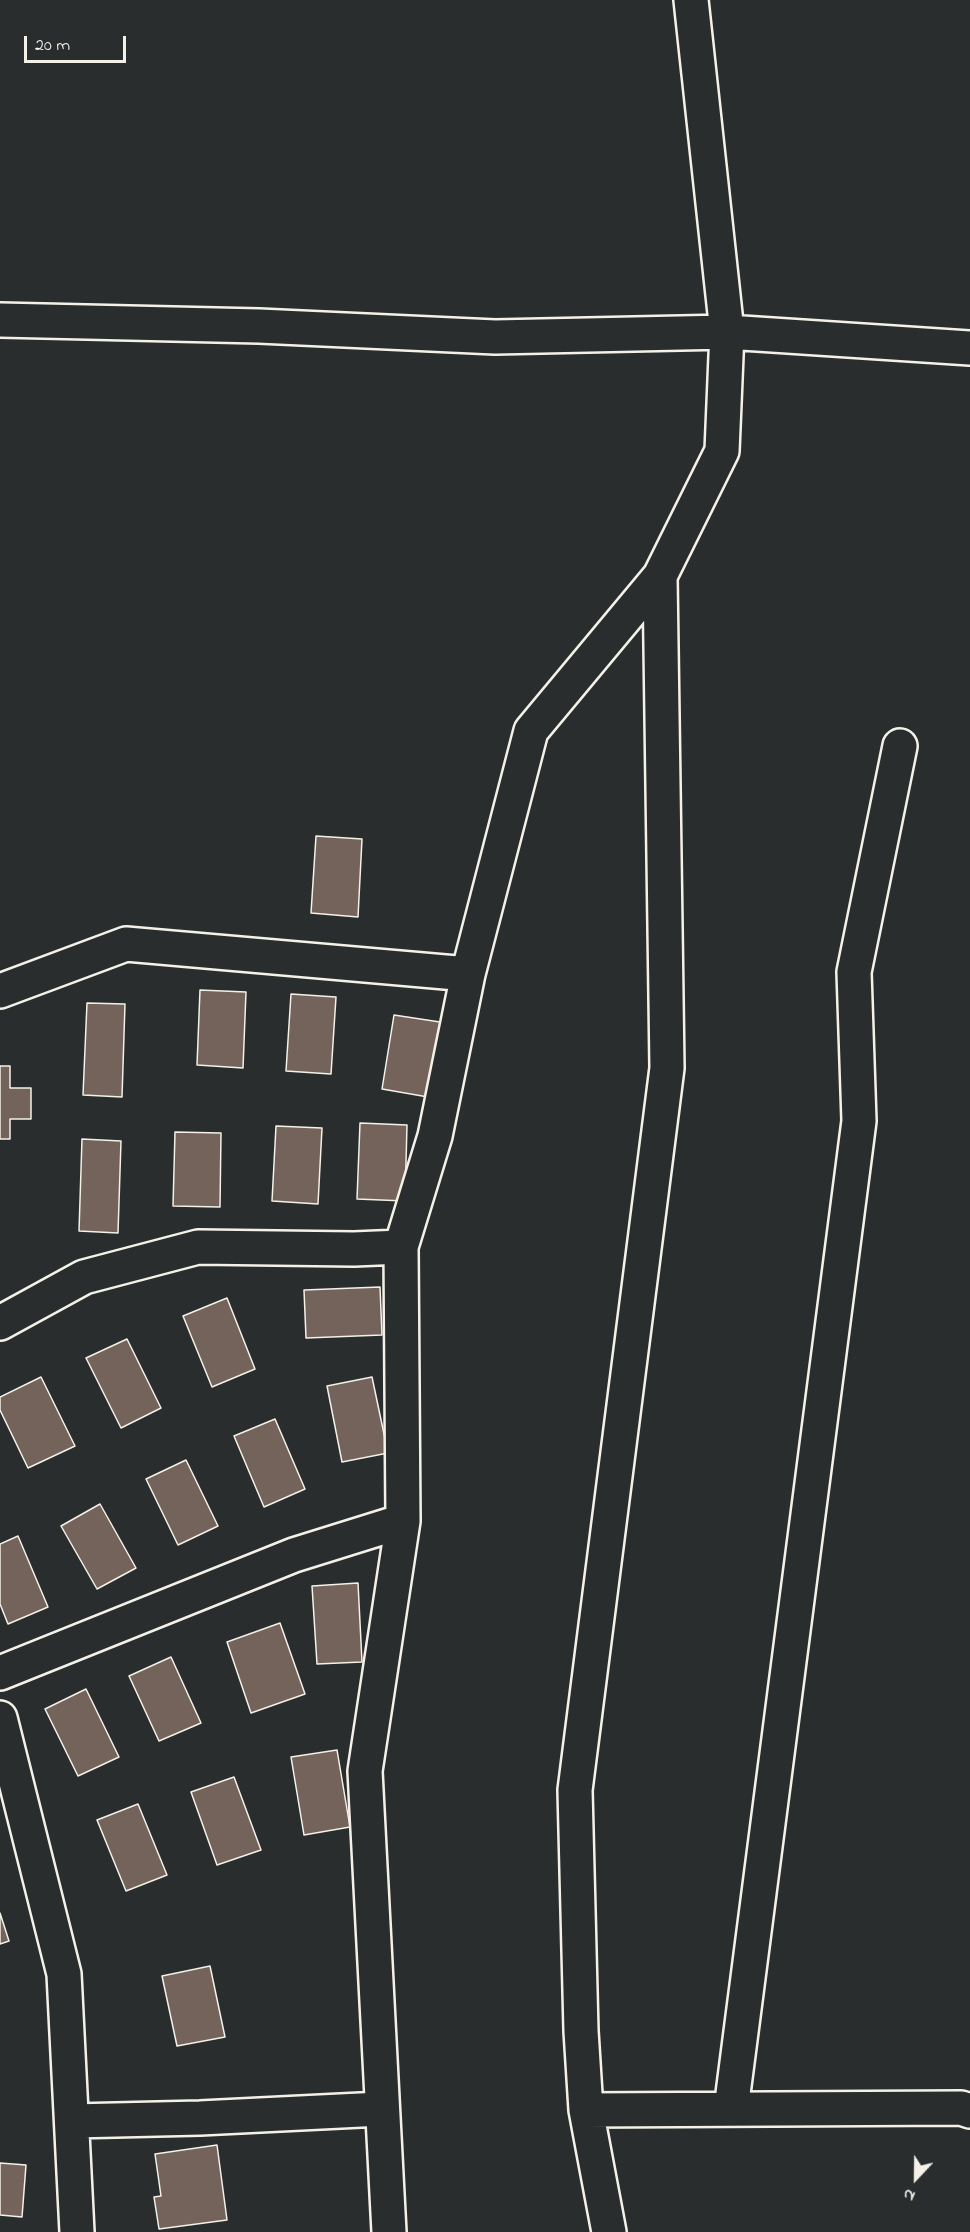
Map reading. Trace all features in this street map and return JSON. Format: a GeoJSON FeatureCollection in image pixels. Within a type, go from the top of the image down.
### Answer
{"type":"FeatureCollection","features":[{"type":"Feature","properties":{"kind":"street"},"geometry":{"type":"LineString","coordinates":[[389,2232],[365,1771],[403,1521],[401,1246],[435,1136],[468,974],[531,731],[660,576],[722,451],[727,332],[691,0]]}},
{"type":"Feature","properties":{"kind":"street"},"geometry":{"type":"LineString","coordinates":[[0,320],[259,326],[495,337],[727,332],[970,348]]}},
{"type":"Feature","properties":{"kind":"street"},"geometry":{"type":"LineString","coordinates":[[609,2232],[586,2110],[581,2031],[575,1790],[667,1068],[660,576]]}},
{"type":"Feature","properties":{"kind":"street"},"geometry":{"type":"LineString","coordinates":[[731,2109],[859,1120],[854,972],[900,746]]}},
{"type":"Feature","properties":{"kind":"street"},"geometry":{"type":"LineString","coordinates":[[0,991],[126,944],[468,974]]}},
{"type":"Feature","properties":{"kind":"street"},"geometry":{"type":"LineString","coordinates":[[0,1323],[84,1277],[198,1247],[354,1249],[401,1246]]}},
{"type":"Feature","properties":{"kind":"street"},"geometry":{"type":"LineString","coordinates":[[0,1673],[294,1554],[403,1521]]}},
{"type":"Feature","properties":{"kind":"street"},"geometry":{"type":"LineString","coordinates":[[0,1718],[64,1974],[77,2232]]}},
{"type":"Feature","properties":{"kind":"street"},"geometry":{"type":"LineString","coordinates":[[586,2110],[961,2108],[970,2111]]}},
{"type":"Feature","properties":{"kind":"street"},"geometry":{"type":"LineString","coordinates":[[73,2121],[200,2118],[381,2109]]}},
{"type":"Feature","properties":{"kind":"building"},"geometry":{"type":"Polygon","coordinates":[[[316,836],[362,839],[358,917],[311,913],[316,836]]]}},
{"type":"Feature","properties":{"kind":"building"},"geometry":{"type":"Polygon","coordinates":[[[200,990],[246,992],[243,1068],[197,1065],[200,990]]]}},
{"type":"Feature","properties":{"kind":"building"},"geometry":{"type":"Polygon","coordinates":[[[291,994],[336,997],[331,1074],[286,1071],[291,994]]]}},
{"type":"Feature","properties":{"kind":"building"},"geometry":{"type":"Polygon","coordinates":[[[87,1003],[125,1004],[122,1097],[83,1095],[87,1003]]]}},
{"type":"Feature","properties":{"kind":"building"},"geometry":{"type":"Polygon","coordinates":[[[394,1015],[440,1022],[428,1097],[382,1089],[394,1015]]]}},
{"type":"Feature","properties":{"kind":"building"},"geometry":{"type":"Polygon","coordinates":[[[0,1066],[10,1066],[10,1088],[31,1088],[31,1119],[10,1119],[10,1139],[0,1139],[0,1066]]]}},
{"type":"Feature","properties":{"kind":"building"},"geometry":{"type":"Polygon","coordinates":[[[360,1123],[407,1125],[405,1201],[357,1199],[360,1123]]]}},
{"type":"Feature","properties":{"kind":"building"},"geometry":{"type":"Polygon","coordinates":[[[276,1126],[322,1128],[318,1204],[272,1201],[276,1126]]]}},
{"type":"Feature","properties":{"kind":"building"},"geometry":{"type":"Polygon","coordinates":[[[175,1132],[221,1133],[220,1207],[173,1206],[175,1132]]]}},
{"type":"Feature","properties":{"kind":"building"},"geometry":{"type":"Polygon","coordinates":[[[82,1139],[121,1141],[118,1233],[79,1231],[82,1139]]]}},
{"type":"Feature","properties":{"kind":"building"},"geometry":{"type":"Polygon","coordinates":[[[380,1287],[382,1335],[306,1338],[304,1290],[380,1287]]]}},
{"type":"Feature","properties":{"kind":"building"},"geometry":{"type":"Polygon","coordinates":[[[227,1298],[255,1369],[212,1387],[183,1316],[227,1298]]]}},
{"type":"Feature","properties":{"kind":"building"},"geometry":{"type":"Polygon","coordinates":[[[127,1339],[161,1408],[121,1428],[86,1358],[127,1339]]]}},
{"type":"Feature","properties":{"kind":"building"},"geometry":{"type":"Polygon","coordinates":[[[41,1377],[75,1446],[28,1468],[0,1410],[0,1397],[41,1377]]]}},
{"type":"Feature","properties":{"kind":"building"},"geometry":{"type":"Polygon","coordinates":[[[372,1377],[388,1453],[342,1462],[327,1386],[372,1377]]]}},
{"type":"Feature","properties":{"kind":"building"},"geometry":{"type":"Polygon","coordinates":[[[275,1419],[305,1489],[264,1507],[234,1436],[275,1419]]]}},
{"type":"Feature","properties":{"kind":"building"},"geometry":{"type":"Polygon","coordinates":[[[186,1460],[218,1526],[178,1545],[146,1479],[186,1460]]]}},
{"type":"Feature","properties":{"kind":"building"},"geometry":{"type":"Polygon","coordinates":[[[100,1504],[136,1568],[97,1589],[61,1526],[100,1504]]]}},
{"type":"Feature","properties":{"kind":"building"},"geometry":{"type":"Polygon","coordinates":[[[18,1536],[48,1607],[8,1624],[0,1604],[0,1544],[18,1536]]]}},
{"type":"Feature","properties":{"kind":"building"},"geometry":{"type":"Polygon","coordinates":[[[358,1583],[362,1662],[317,1664],[312,1586],[358,1583]]]}},
{"type":"Feature","properties":{"kind":"building"},"geometry":{"type":"Polygon","coordinates":[[[280,1623],[305,1694],[251,1713],[227,1642],[280,1623]]]}},
{"type":"Feature","properties":{"kind":"building"},"geometry":{"type":"Polygon","coordinates":[[[171,1657],[201,1723],[159,1741],[129,1676],[171,1657]]]}},
{"type":"Feature","properties":{"kind":"building"},"geometry":{"type":"Polygon","coordinates":[[[86,1689],[119,1757],[78,1776],[45,1709],[86,1689]]]}},
{"type":"Feature","properties":{"kind":"building"},"geometry":{"type":"Polygon","coordinates":[[[337,1750],[350,1827],[304,1835],[291,1757],[337,1750]]]}},
{"type":"Feature","properties":{"kind":"building"},"geometry":{"type":"Polygon","coordinates":[[[234,1777],[261,1850],[217,1865],[191,1792],[234,1777]]]}},
{"type":"Feature","properties":{"kind":"building"},"geometry":{"type":"Polygon","coordinates":[[[138,1804],[167,1875],[126,1891],[97,1820],[138,1804]]]}},
{"type":"Feature","properties":{"kind":"building"},"geometry":{"type":"Polygon","coordinates":[[[0,1913],[9,1941],[0,1944],[0,1913]]]}},
{"type":"Feature","properties":{"kind":"building"},"geometry":{"type":"Polygon","coordinates":[[[210,1966],[225,2037],[177,2046],[162,1976],[210,1966]]]}},
{"type":"Feature","properties":{"kind":"building"},"geometry":{"type":"Polygon","coordinates":[[[217,2145],[227,2220],[159,2229],[154,2197],[161,2196],[155,2154],[217,2145]]]}},
{"type":"Feature","properties":{"kind":"building"},"geometry":{"type":"Polygon","coordinates":[[[0,2163],[26,2165],[22,2217],[0,2215],[0,2163]]]}}]}
